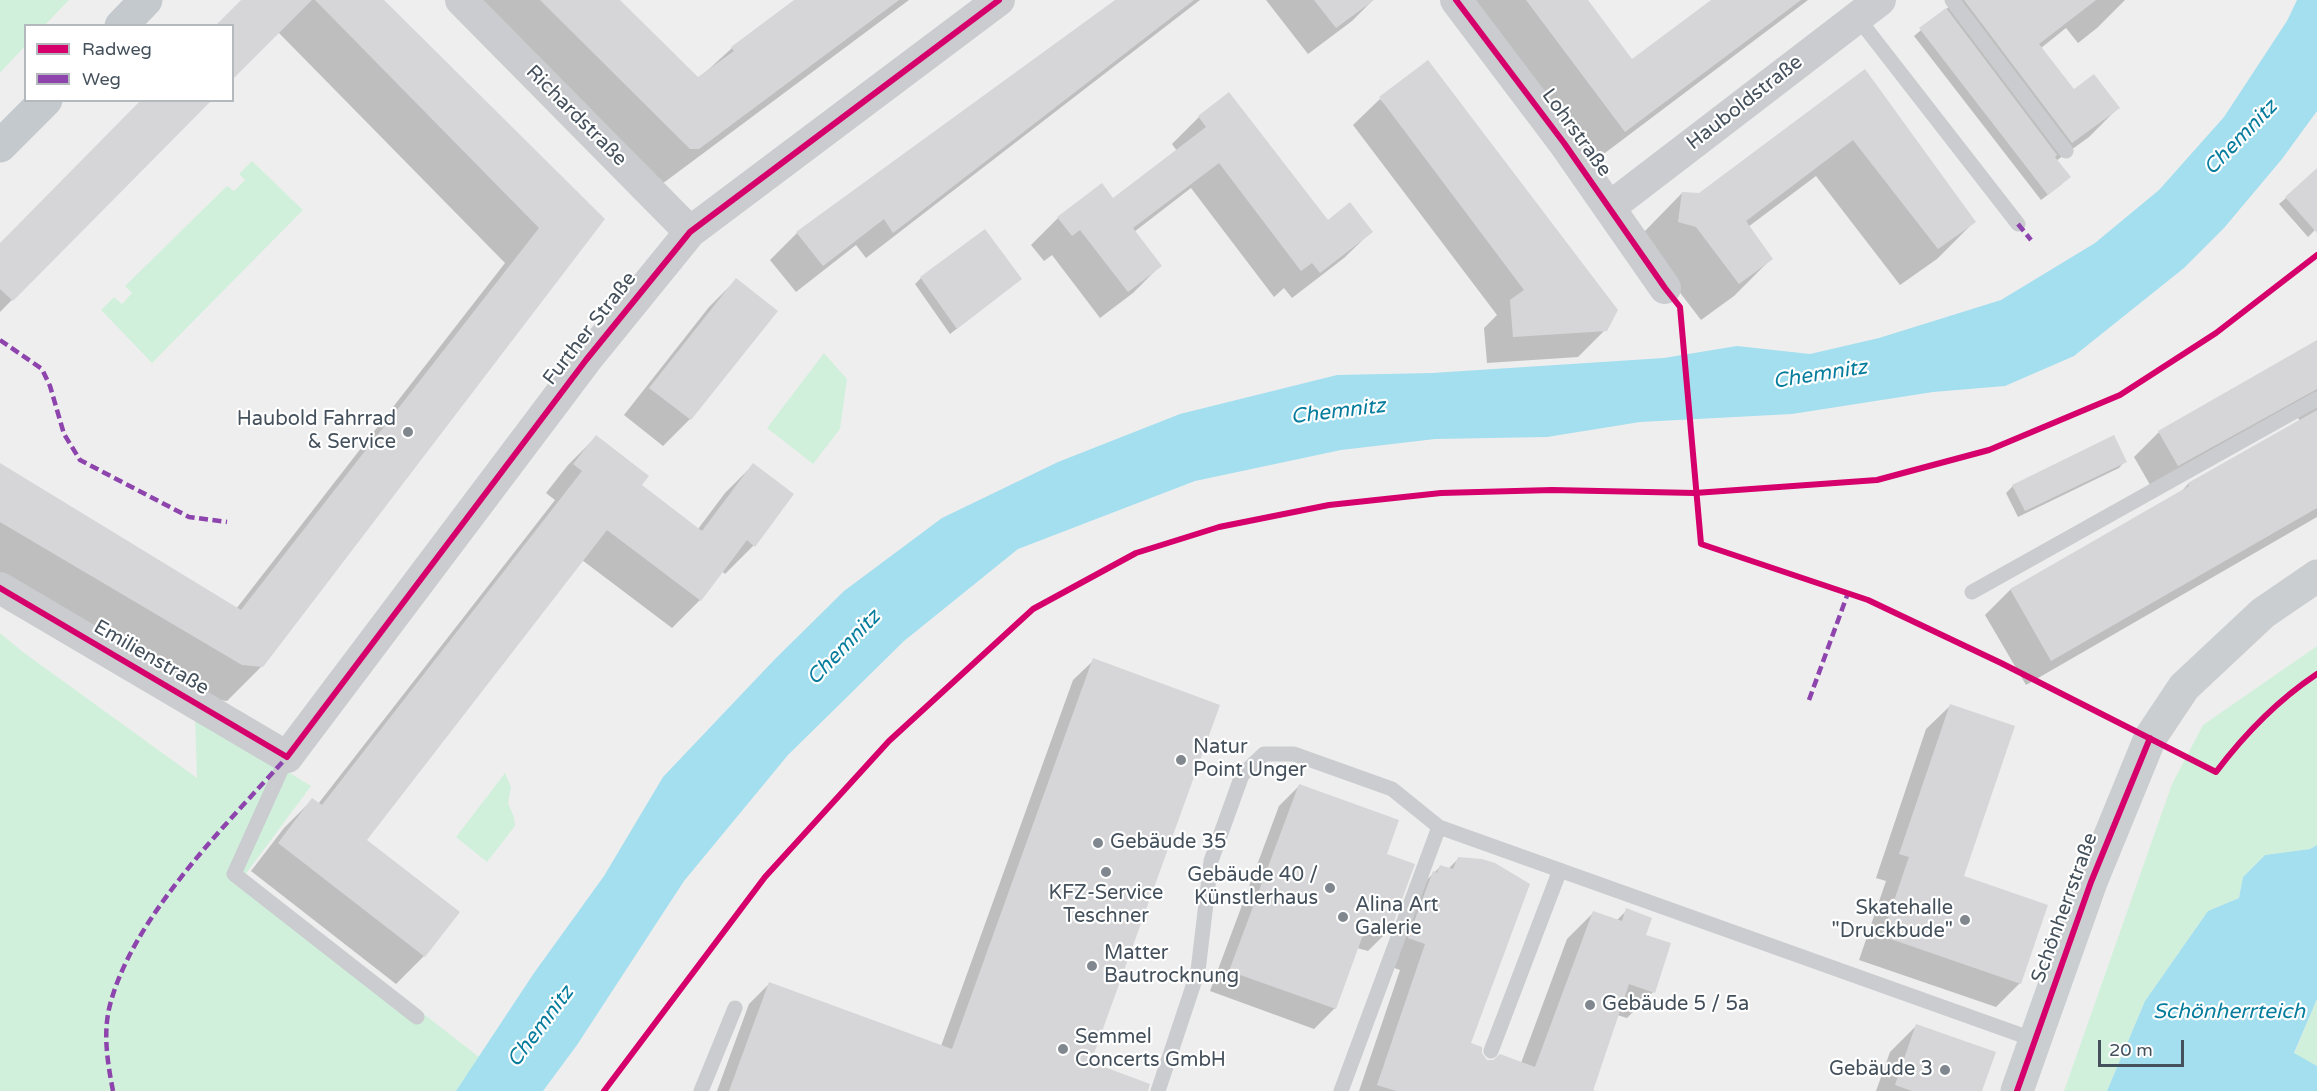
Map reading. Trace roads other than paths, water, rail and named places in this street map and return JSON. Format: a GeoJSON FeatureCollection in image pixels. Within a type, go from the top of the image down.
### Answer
{"type":"FeatureCollection","features":[{"type":"Feature","properties":{"kind":"main road"},"geometry":{"type":"LineString","coordinates":[[123,24],[146,0]]}},
{"type":"Feature","properties":{"kind":"main road"},"geometry":{"type":"LineString","coordinates":[[0,146],[44,102]]}},
{"type":"Feature","properties":{"kind":"main road","name":"Schönherrstraße"},"geometry":{"type":"LineString","coordinates":[[2017,1091],[2091,882],[2150,738],[2184,687],[2263,613],[2317,576]]}},
{"type":"Feature","properties":{"kind":"street","name":"Richardstraße"},"geometry":{"type":"LineString","coordinates":[[461,0],[690,232]]}},
{"type":"Feature","properties":{"kind":"street","name":"Further Straße"},"geometry":{"type":"LineString","coordinates":[[287,757],[586,360],[690,232],[999,0]]}},
{"type":"Feature","properties":{"kind":"street","name":"Lohrstraße"},"geometry":{"type":"LineString","coordinates":[[1456,0],[1610,207],[1665,288]]}},
{"type":"Feature","properties":{"kind":"street","name":"Hauboldstraße"},"geometry":{"type":"LineString","coordinates":[[1610,207],[1869,8]]}},
{"type":"Feature","properties":{"kind":"street","name":"Emilienstraße"},"geometry":{"type":"LineString","coordinates":[[0,588],[287,757]]}},
{"type":"Feature","properties":{"kind":"lane"},"geometry":{"type":"LineString","coordinates":[[1952,0],[2066,151]]}},
{"type":"Feature","properties":{"kind":"lane"},"geometry":{"type":"LineString","coordinates":[[1869,8],[2018,224]]}},
{"type":"Feature","properties":{"kind":"lane"},"geometry":{"type":"LineString","coordinates":[[1972,592],[2317,399]]}},
{"type":"Feature","properties":{"kind":"lane"},"geometry":{"type":"LineString","coordinates":[[1158,1091],[1198,971],[1211,861],[1242,775],[1264,754],[1294,754],[1392,789],[1439,827],[2035,1040]]}},
{"type":"Feature","properties":{"kind":"lane"},"geometry":{"type":"LineString","coordinates":[[287,757],[234,874],[417,1017]]}},
{"type":"Feature","properties":{"kind":"lane"},"geometry":{"type":"LineString","coordinates":[[1341,1091],[1439,827]]}},
{"type":"Feature","properties":{"kind":"lane"},"geometry":{"type":"LineString","coordinates":[[1491,1051],[1560,870]]}},
{"type":"Feature","properties":{"kind":"lane"},"geometry":{"type":"LineString","coordinates":[[701,1091],[735,1008]]}},
{"type":"Feature","properties":{"kind":"water","name":"Chemnitz"},"geometry":{"type":"Polygon","coordinates":[[[2297,0],[2317,0],[2317,111],[2282,159],[2224,228],[2184,268],[2074,356],[2005,386],[1933,392],[1792,414],[1640,422],[1547,437],[1435,439],[1341,450],[1195,481],[1018,549],[904,641],[788,755],[684,881],[577,1045],[543,1091],[456,1091],[534,973],[604,876],[663,777],[775,659],[844,591],[942,518],[1058,462],[1180,414],[1337,375],[1432,373],[1664,358],[1737,346],[1810,354],[1879,338],[2001,300],[2095,243],[2159,190],[2224,117],[2287,21],[2297,0]]]}},
{"type":"Feature","properties":{"kind":"water","name":"Schönherrteich"},"geometry":{"type":"Polygon","coordinates":[[[2317,845],[2317,999],[2294,1053],[2317,1066],[2317,1091],[2107,1091],[2145,1001],[2208,911],[2239,898],[2243,877],[2265,855],[2310,849],[2317,845]]]}},
{"type":"Feature","properties":{"kind":"place","name":"Haubold Fahrrad & Service"},"geometry":{"type":"Point","coordinates":[408,432]}},
{"type":"Feature","properties":{"kind":"place","name":"Natur Point Unger"},"geometry":{"type":"Point","coordinates":[1181,760]}},
{"type":"Feature","properties":{"kind":"place","name":"Gebäude 35"},"geometry":{"type":"Point","coordinates":[1098,843]}},
{"type":"Feature","properties":{"kind":"place","name":"KFZ-Service Teschner"},"geometry":{"type":"Point","coordinates":[1106,872]}},
{"type":"Feature","properties":{"kind":"place","name":"Gebäude 40 / Künstlerhaus"},"geometry":{"type":"Point","coordinates":[1330,888]}},
{"type":"Feature","properties":{"kind":"place","name":"Alina Art Galerie"},"geometry":{"type":"Point","coordinates":[1343,917]}},
{"type":"Feature","properties":{"kind":"place","name":"Skatehalle \"Druckbude\""},"geometry":{"type":"Point","coordinates":[1965,920]}},
{"type":"Feature","properties":{"kind":"place","name":"Matter Bautrocknung"},"geometry":{"type":"Point","coordinates":[1092,966]}},
{"type":"Feature","properties":{"kind":"place","name":"Gebäude 5 / 5a"},"geometry":{"type":"Point","coordinates":[1590,1005]}},
{"type":"Feature","properties":{"kind":"place","name":"Semmel Concerts GmbH"},"geometry":{"type":"Point","coordinates":[1063,1049]}},
{"type":"Feature","properties":{"kind":"place","name":"Gebäude 3"},"geometry":{"type":"Point","coordinates":[1945,1070]}}]}
